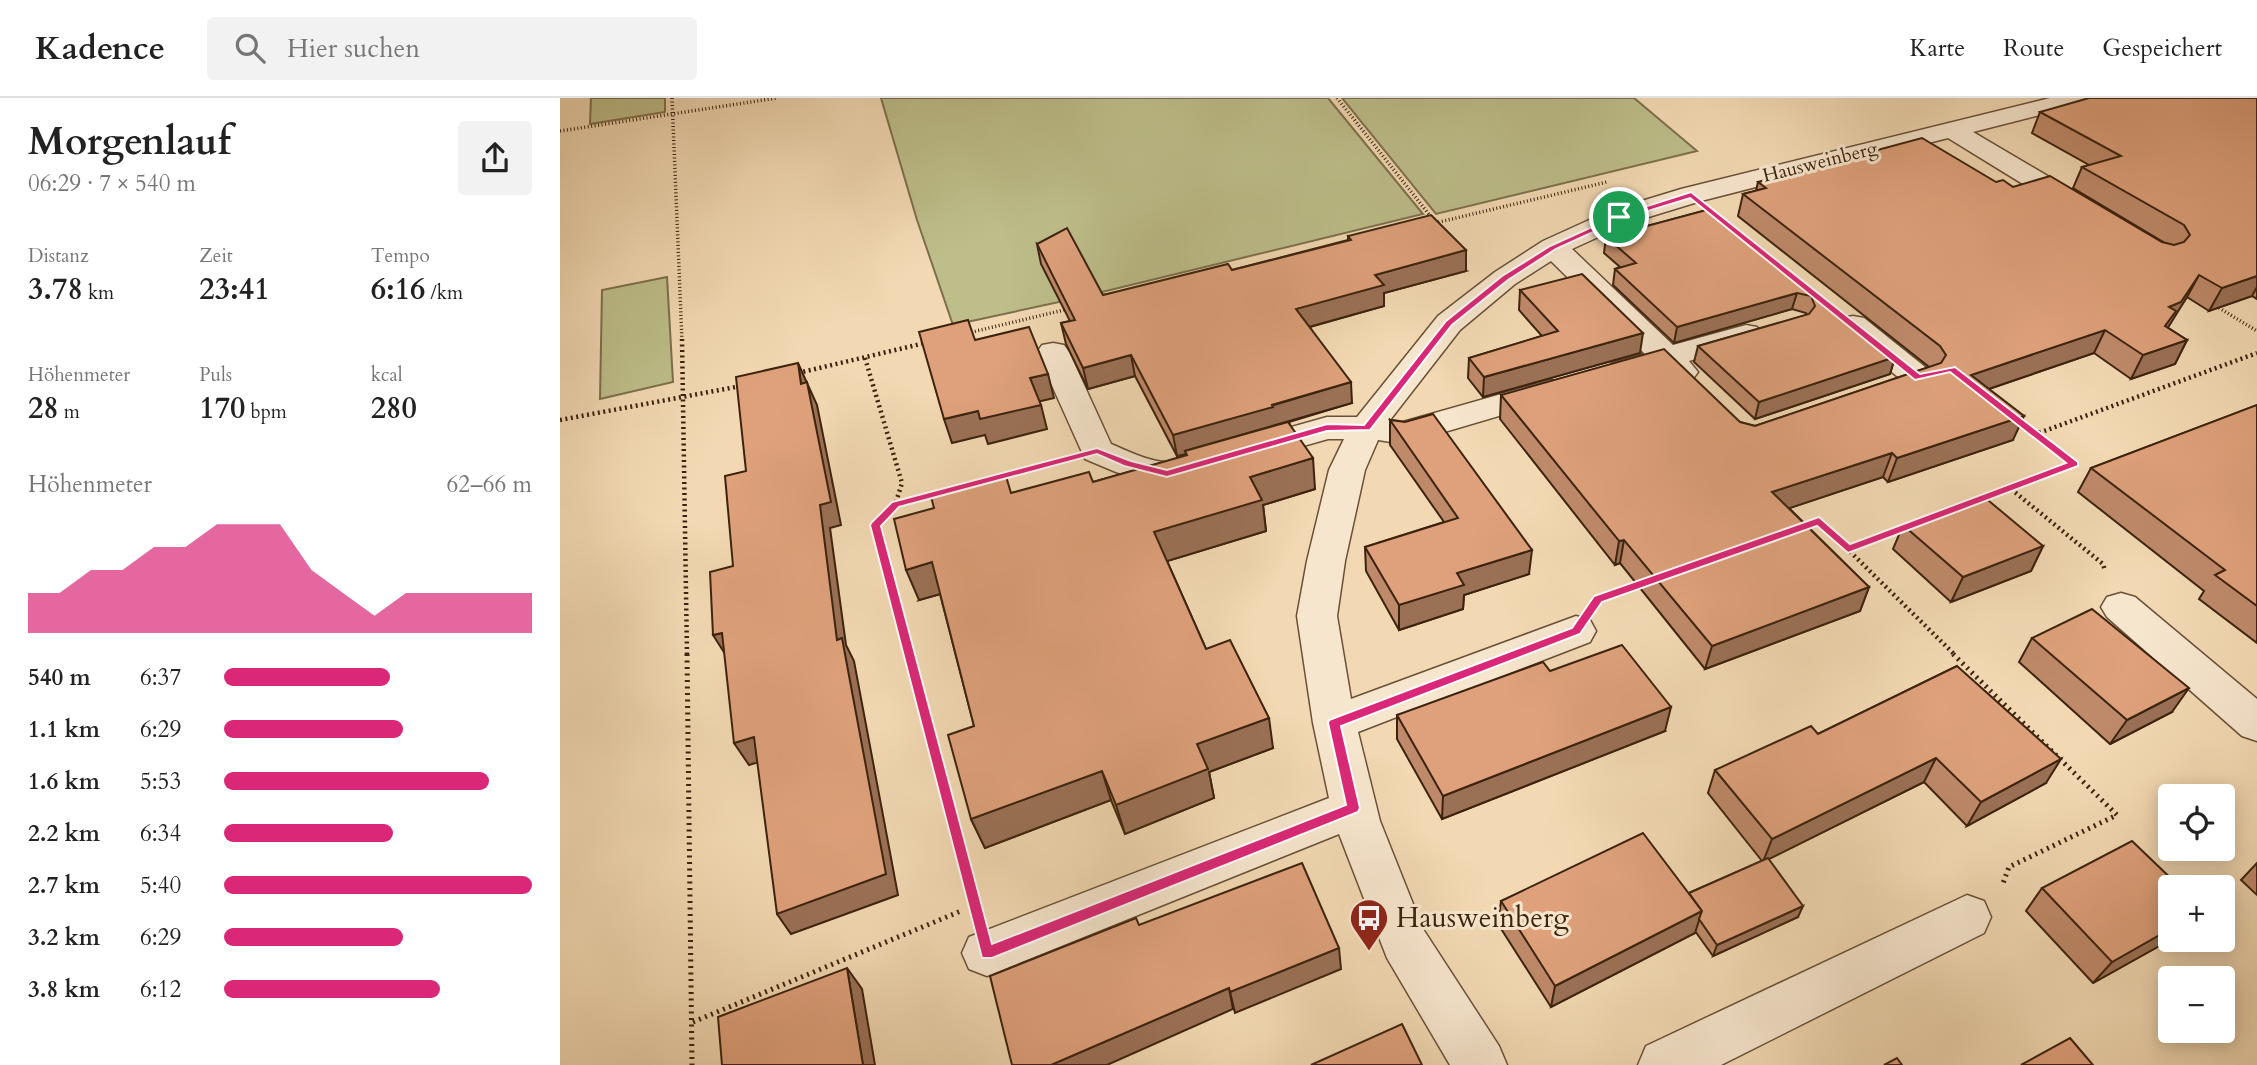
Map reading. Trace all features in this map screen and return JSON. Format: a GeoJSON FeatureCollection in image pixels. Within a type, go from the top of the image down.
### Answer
{"type":"FeatureCollection","features":[{"type":"Feature","properties":{"kind":"street","name":"Hausweinberg"},"geometry":{"type":"LineString","coordinates":[[1480,1065],[1404,942],[1353,808],[1334,723],[1317,616],[1326,561],[1347,470],[1366,428],[1449,323],[1505,278],[1553,247],[1619,217],[1691,195],[2079,98]]}},
{"type":"Feature","properties":{"kind":"street"},"geometry":{"type":"LineString","coordinates":[[1950,129],[2103,221]]}},
{"type":"Feature","properties":{"kind":"street"},"geometry":{"type":"LineString","coordinates":[[1691,195],[1723,221]]}},
{"type":"Feature","properties":{"kind":"street"},"geometry":{"type":"LineString","coordinates":[[1553,247],[1703,392]]}},
{"type":"Feature","properties":{"kind":"street"},"geometry":{"type":"LineString","coordinates":[[1832,308],[1919,378],[1879,391]]}},
{"type":"Feature","properties":{"kind":"street"},"geometry":{"type":"LineString","coordinates":[[1053,352],[1097,451],[1128,464],[1167,474],[1327,428],[1404,432],[1780,324]]}},
{"type":"Feature","properties":{"kind":"street"},"geometry":{"type":"LineString","coordinates":[[2121,607],[2257,723]]}},
{"type":"Feature","properties":{"kind":"street"},"geometry":{"type":"LineString","coordinates":[[1334,723],[1576,631]]}},
{"type":"Feature","properties":{"kind":"street"},"geometry":{"type":"LineString","coordinates":[[987,953],[1353,808]]}},
{"type":"Feature","properties":{"kind":"street"},"geometry":{"type":"LineString","coordinates":[[1665,1065],[1967,917]]}},
{"type":"Feature","properties":{"kind":"path"},"geometry":{"type":"LineString","coordinates":[[672,98],[684,398],[692,1065]]}},
{"type":"Feature","properties":{"kind":"path"},"geometry":{"type":"LineString","coordinates":[[560,131],[777,98]]}},
{"type":"Feature","properties":{"kind":"path"},"geometry":{"type":"LineString","coordinates":[[1337,98],[1436,222]]}},
{"type":"Feature","properties":{"kind":"path"},"geometry":{"type":"LineString","coordinates":[[1422,226],[1616,180]]}},
{"type":"Feature","properties":{"kind":"path"},"geometry":{"type":"LineString","coordinates":[[2213,304],[2257,331]]}},
{"type":"Feature","properties":{"kind":"path"},"geometry":{"type":"LineString","coordinates":[[959,335],[1077,307]]}},
{"type":"Feature","properties":{"kind":"path"},"geometry":{"type":"LineString","coordinates":[[788,375],[932,342]]}},
{"type":"Feature","properties":{"kind":"path"},"geometry":{"type":"LineString","coordinates":[[2036,434],[2257,353]]}},
{"type":"Feature","properties":{"kind":"path"},"geometry":{"type":"LineString","coordinates":[[865,358],[902,483],[895,505],[876,525],[987,953]]}},
{"type":"Feature","properties":{"kind":"path"},"geometry":{"type":"LineString","coordinates":[[560,420],[749,384]]}},
{"type":"Feature","properties":{"kind":"path"},"geometry":{"type":"LineString","coordinates":[[1974,503],[2074,464],[2015,418]]}},
{"type":"Feature","properties":{"kind":"path"},"geometry":{"type":"LineString","coordinates":[[990,480],[1097,451]]}},
{"type":"Feature","properties":{"kind":"path"},"geometry":{"type":"LineString","coordinates":[[2011,489],[2103,564],[2121,607]]}},
{"type":"Feature","properties":{"kind":"path"},"geometry":{"type":"LineString","coordinates":[[895,505],[936,494]]}},
{"type":"Feature","properties":{"kind":"path"},"geometry":{"type":"LineString","coordinates":[[1793,530],[1819,521],[2117,814],[2009,867],[1997,900],[1967,917]]}},
{"type":"Feature","properties":{"kind":"path"},"geometry":{"type":"LineString","coordinates":[[1848,549],[1911,526]]}},
{"type":"Feature","properties":{"kind":"path"},"geometry":{"type":"LineString","coordinates":[[1576,631],[1598,599],[1650,581]]}},
{"type":"Feature","properties":{"kind":"path"},"geometry":{"type":"LineString","coordinates":[[693,1022],[975,905]]}},
{"type":"Feature","properties":{"kind":"green space"},"geometry":{"type":"Polygon","coordinates":[[[591,98],[665,98],[665,112],[590,124],[591,98]]]}},
{"type":"Feature","properties":{"kind":"green space"},"geometry":{"type":"Polygon","coordinates":[[[881,98],[1328,98],[1423,214],[1073,299],[953,325],[917,220],[881,98]]]}},
{"type":"Feature","properties":{"kind":"green space"},"geometry":{"type":"Polygon","coordinates":[[[1342,98],[1634,98],[1697,151],[1436,214],[1342,98]]]}},
{"type":"Feature","properties":{"kind":"green space"},"geometry":{"type":"Polygon","coordinates":[[[667,277],[673,382],[600,399],[602,290],[667,277]]]}},
{"type":"Feature","properties":{"kind":"building"},"geometry":{"type":"Polygon","coordinates":[[[2089,98],[2257,98],[2257,276],[2222,288],[2199,275],[2181,302],[2169,307],[2176,311],[2165,326],[2187,340],[2143,355],[2105,330],[1971,375],[2024,416],[1897,458],[1892,453],[1772,492],[1869,587],[1712,646],[1624,540],[1619,541],[1501,395],[1664,349],[1740,422],[1755,426],[1941,363],[1946,355],[1940,346],[1743,194],[1766,188],[1758,182],[1922,138],[1996,182],[2003,180],[2013,187],[2050,176],[2162,242],[2174,245],[2184,242],[2190,235],[2184,225],[2082,167],[2121,156],[2040,112],[2089,98]]]}},
{"type":"Feature","properties":{"kind":"building"},"geometry":{"type":"Polygon","coordinates":[[[1710,209],[1895,357],[1759,402],[1698,346],[1809,314],[1815,306],[1811,296],[1797,293],[1677,327],[1615,269],[1636,263],[1606,237],[1710,209]]]}},
{"type":"Feature","properties":{"kind":"building"},"geometry":{"type":"Polygon","coordinates":[[[1431,215],[1466,250],[1375,275],[1384,285],[1296,309],[1351,382],[1173,435],[1131,355],[1083,368],[1061,323],[1075,320],[1037,244],[1067,228],[1103,295],[1228,264],[1232,270],[1351,240],[1348,236],[1431,215]]]}},
{"type":"Feature","properties":{"kind":"building"},"geometry":{"type":"Polygon","coordinates":[[[1582,274],[1643,333],[1484,377],[1469,358],[1558,331],[1520,290],[1582,274]]]}},
{"type":"Feature","properties":{"kind":"building"},"geometry":{"type":"Polygon","coordinates":[[[968,320],[975,340],[1029,327],[1048,374],[1030,378],[1041,405],[980,419],[978,411],[944,419],[919,332],[968,320]]]}},
{"type":"Feature","properties":{"kind":"building"},"geometry":{"type":"Polygon","coordinates":[[[798,363],[801,384],[807,382],[831,502],[820,505],[837,640],[842,638],[886,874],[777,914],[754,737],[734,743],[722,633],[713,635],[710,572],[733,566],[725,476],[746,471],[736,377],[798,363]]]}},
{"type":"Feature","properties":{"kind":"building"},"geometry":{"type":"Polygon","coordinates":[[[2257,405],[2257,606],[2215,575],[2225,570],[2091,468],[2257,405]]]}},
{"type":"Feature","properties":{"kind":"building"},"geometry":{"type":"Polygon","coordinates":[[[1433,414],[1532,550],[1457,573],[1464,585],[1399,605],[1365,547],[1458,518],[1390,420],[1405,422],[1433,414]]]}},
{"type":"Feature","properties":{"kind":"building"},"geometry":{"type":"Polygon","coordinates":[[[1288,422],[1313,458],[1250,477],[1262,500],[1154,532],[1206,649],[1230,640],[1269,718],[1197,744],[1208,769],[1116,805],[1102,771],[971,819],[948,735],[974,726],[932,562],[906,570],[894,519],[934,508],[930,493],[1005,473],[1011,493],[1089,472],[1093,482],[1187,455],[1185,451],[1288,422]]]}},
{"type":"Feature","properties":{"kind":"building"},"geometry":{"type":"Polygon","coordinates":[[[1983,496],[2043,546],[1963,577],[1903,525],[1983,496]]]}},
{"type":"Feature","properties":{"kind":"building"},"geometry":{"type":"Polygon","coordinates":[[[2092,609],[2189,688],[2127,720],[2032,638],[2092,609]]]}},
{"type":"Feature","properties":{"kind":"building"},"geometry":{"type":"Polygon","coordinates":[[[1622,645],[1671,707],[1443,796],[1397,715],[1543,662],[1550,671],[1622,645]]]}},
{"type":"Feature","properties":{"kind":"building"},"geometry":{"type":"Polygon","coordinates":[[[1957,666],[2061,759],[1981,802],[1936,758],[1772,839],[1715,770],[1811,726],[1818,734],[1957,666]]]}},
{"type":"Feature","properties":{"kind":"building"},"geometry":{"type":"Polygon","coordinates":[[[1643,833],[1702,911],[1555,986],[1501,901],[1643,833]]]}},
{"type":"Feature","properties":{"kind":"building"},"geometry":{"type":"Polygon","coordinates":[[[2132,841],[2167,875],[2158,875],[2158,936],[2112,962],[2042,888],[2132,841]]]}},
{"type":"Feature","properties":{"kind":"building"},"geometry":{"type":"Polygon","coordinates":[[[1768,858],[1803,906],[1717,945],[1699,919],[1702,911],[1689,893],[1768,858]]]}},
{"type":"Feature","properties":{"kind":"building"},"geometry":{"type":"Polygon","coordinates":[[[1302,863],[1339,948],[1230,992],[1229,988],[1051,1065],[1012,1065],[990,976],[1136,918],[1139,925],[1302,863]]]}},
{"type":"Feature","properties":{"kind":"building"},"geometry":{"type":"Polygon","coordinates":[[[847,968],[863,1065],[722,1065],[718,1017],[847,968]]]}},
{"type":"Feature","properties":{"kind":"building"},"geometry":{"type":"Polygon","coordinates":[[[1402,1024],[1422,1065],[1311,1065],[1402,1024]]]}},
{"type":"Feature","properties":{"kind":"building"},"geometry":{"type":"Polygon","coordinates":[[[2070,1038],[2093,1065],[2021,1065],[2070,1038]]]}},
{"type":"Feature","properties":{"kind":"building"},"geometry":{"type":"Polygon","coordinates":[[[1897,1058],[1902,1065],[1884,1065],[1897,1058]]]}},
{"type":"Feature","properties":{"kind":"place","name":"Hausweinberg"},"geometry":{"type":"Point","coordinates":[1369,952]}},
{"type":"Feature","properties":{"kind":"route"},"geometry":{"type":"LineString","coordinates":[[1691,195],[1919,378],[1952,369],[2074,464],[1848,549],[1819,521],[1598,599],[1576,631],[1334,723],[1353,808],[987,953],[876,525],[895,505],[1097,451],[1128,464],[1167,474],[1327,428],[1366,428],[1449,323],[1505,278],[1553,247],[1619,217],[1691,195]]}}]}
